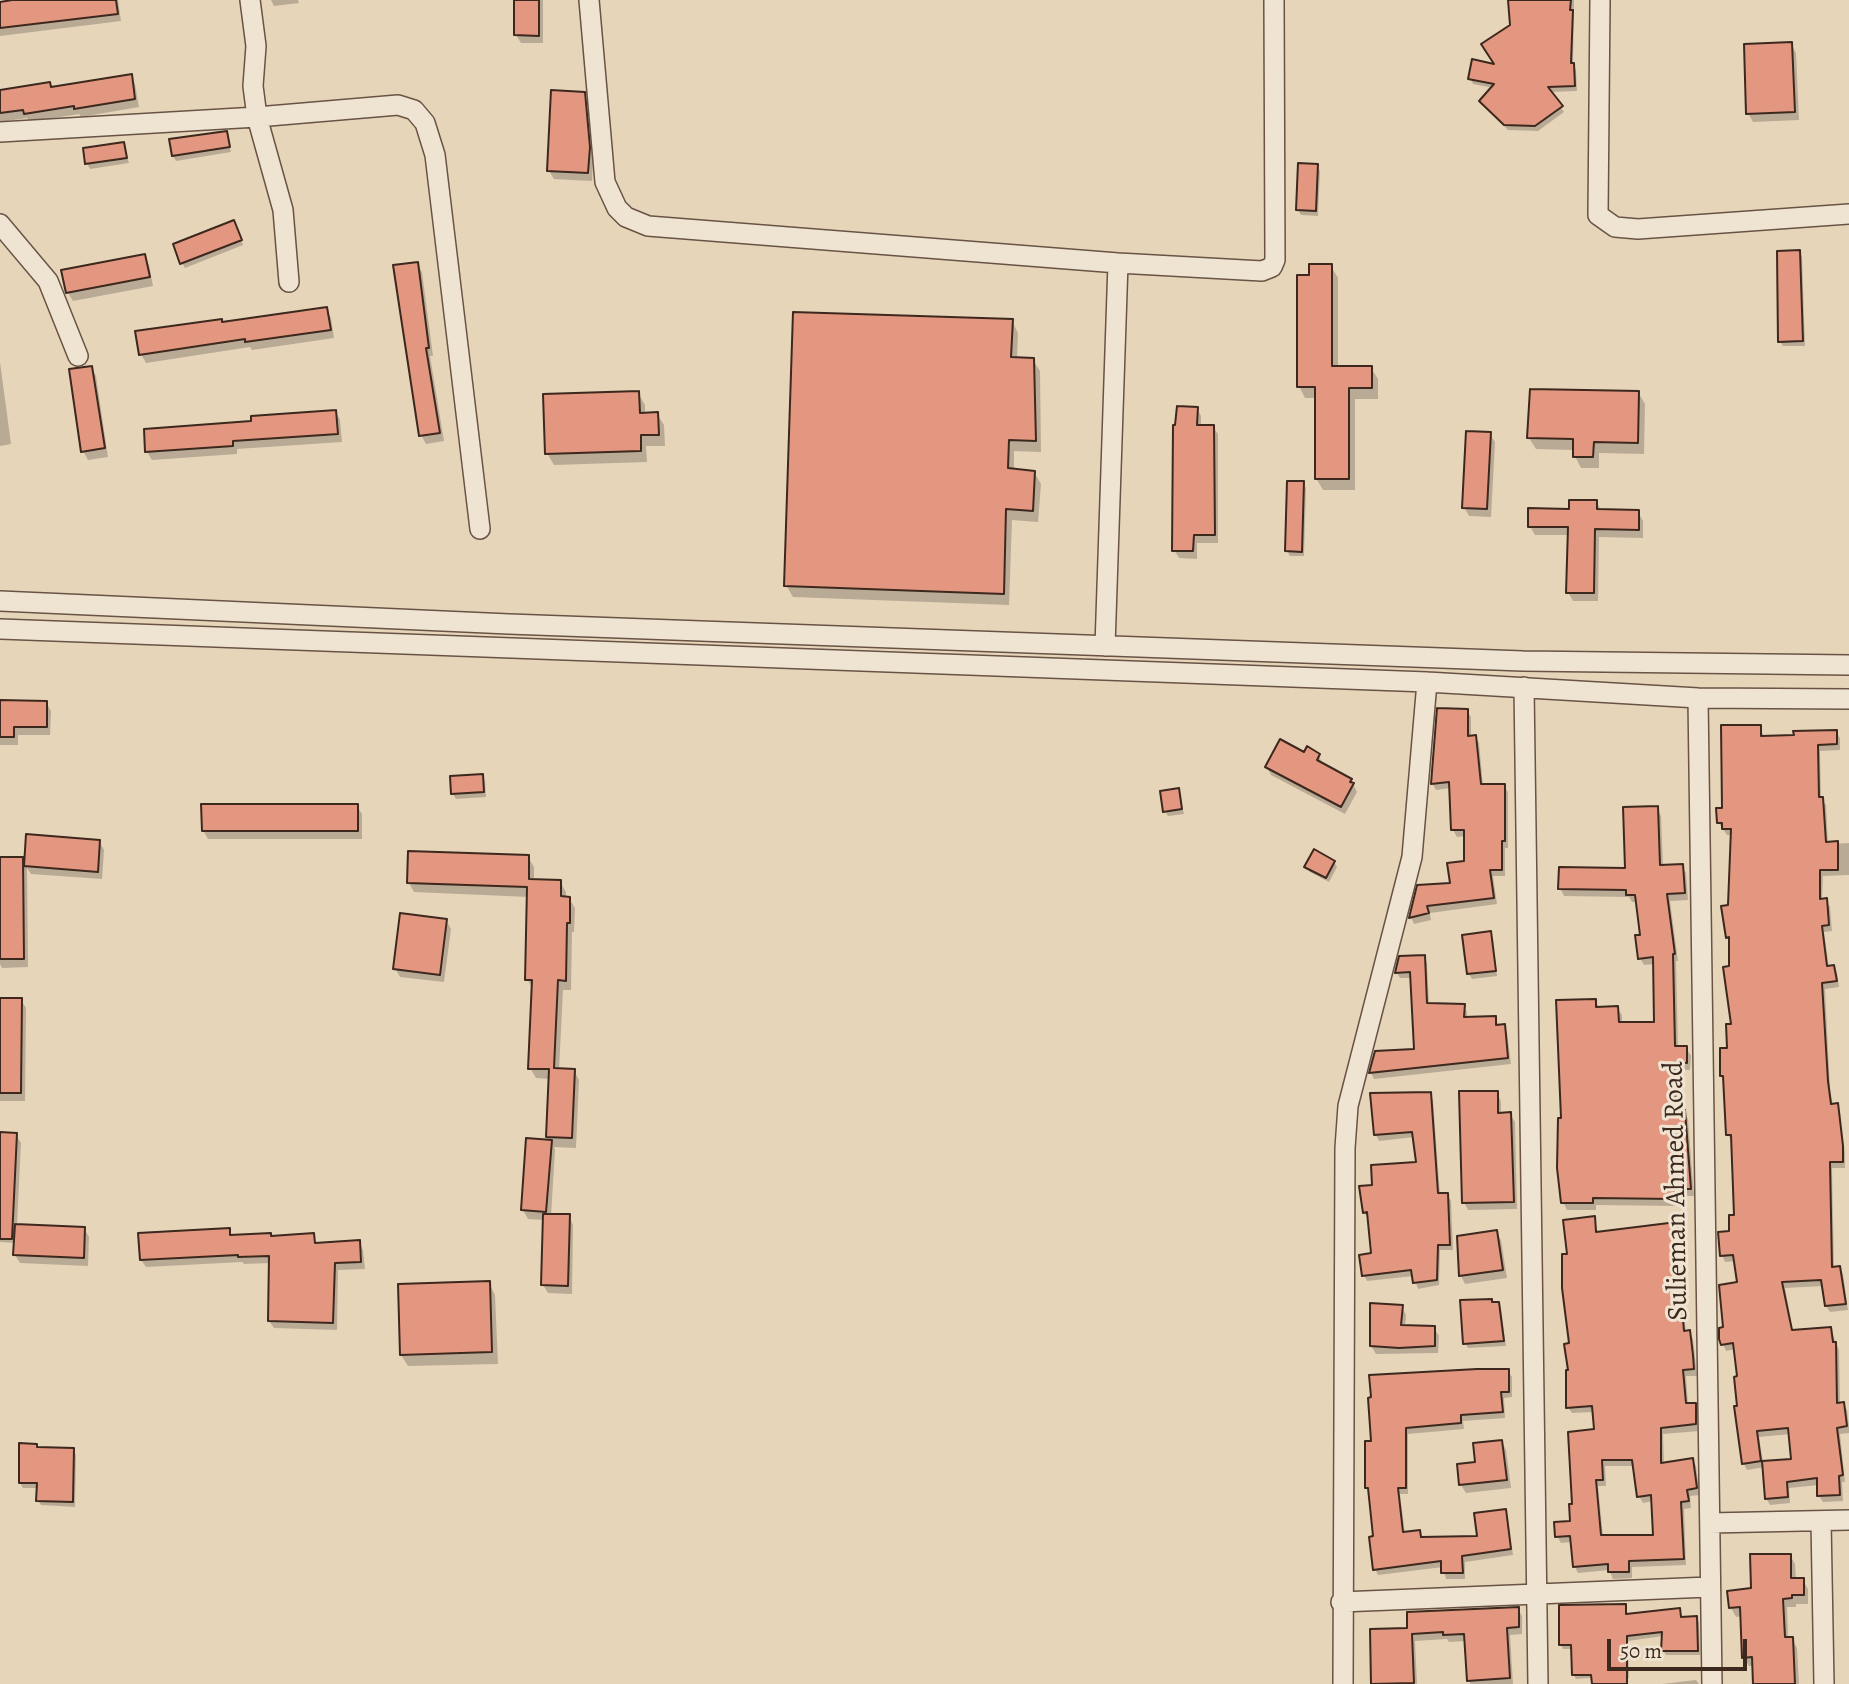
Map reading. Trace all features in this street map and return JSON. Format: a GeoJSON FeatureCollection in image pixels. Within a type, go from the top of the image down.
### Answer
{"type":"FeatureCollection","features":[{"type":"Feature","properties":{"kind":"street"},"geometry":{"type":"LineString","coordinates":[[250,0],[256,46],[253,86],[257,117],[284,210],[289,282]]}},
{"type":"Feature","properties":{"kind":"street"},"geometry":{"type":"LineString","coordinates":[[589,0],[605,182],[617,208],[626,217],[648,226],[1118,263],[1262,271],[1272,267],[1275,260],[1273,0]]}},
{"type":"Feature","properties":{"kind":"street"},"geometry":{"type":"LineString","coordinates":[[1600,0],[1598,215],[1615,227],[1638,229],[1849,214]]}},
{"type":"Feature","properties":{"kind":"street"},"geometry":{"type":"LineString","coordinates":[[0,132],[257,117],[398,105],[414,110],[425,124],[435,155],[480,529]]}},
{"type":"Feature","properties":{"kind":"street"},"geometry":{"type":"LineString","coordinates":[[0,224],[48,281],[78,356]]}},
{"type":"Feature","properties":{"kind":"street"},"geometry":{"type":"LineString","coordinates":[[1105,646],[1118,263]]}},
{"type":"Feature","properties":{"kind":"street"},"geometry":{"type":"LineString","coordinates":[[0,601],[495,623],[1523,662],[1849,665]]}},
{"type":"Feature","properties":{"kind":"street"},"geometry":{"type":"LineString","coordinates":[[0,629],[1427,682],[1698,698],[1849,699]]}},
{"type":"Feature","properties":{"kind":"street"},"geometry":{"type":"LineString","coordinates":[[1605,662],[1607,692]]}},
{"type":"Feature","properties":{"kind":"street"},"geometry":{"type":"LineString","coordinates":[[1343,1684],[1341,1602],[1345,1148],[1348,1106],[1412,857],[1427,682]]}},
{"type":"Feature","properties":{"kind":"street"},"geometry":{"type":"LineString","coordinates":[[1524,687],[1538,1684]]}},
{"type":"Feature","properties":{"kind":"street","name":"Sulieman Ahmed Road"},"geometry":{"type":"LineString","coordinates":[[1698,698],[1712,1684]]}},
{"type":"Feature","properties":{"kind":"street"},"geometry":{"type":"LineString","coordinates":[[1710,1522],[1849,1520]]}},
{"type":"Feature","properties":{"kind":"street"},"geometry":{"type":"LineString","coordinates":[[1821,1521],[1824,1684]]}},
{"type":"Feature","properties":{"kind":"street"},"geometry":{"type":"LineString","coordinates":[[1341,1602],[1709,1587]]}},
{"type":"Feature","properties":{"kind":"building"},"geometry":{"type":"Polygon","coordinates":[[[116,0],[118,14],[0,28],[0,2],[116,0]]]}},
{"type":"Feature","properties":{"kind":"building"},"geometry":{"type":"Polygon","coordinates":[[[514,0],[539,0],[539,36],[514,35],[514,0]]]}},
{"type":"Feature","properties":{"kind":"building"},"geometry":{"type":"Polygon","coordinates":[[[1508,0],[1571,0],[1571,63],[1574,63],[1575,86],[1548,87],[1563,106],[1535,126],[1504,125],[1479,101],[1494,84],[1468,79],[1472,59],[1494,64],[1481,44],[1510,25],[1508,0]]]}},
{"type":"Feature","properties":{"kind":"building"},"geometry":{"type":"Polygon","coordinates":[[[1792,42],[1795,112],[1746,114],[1744,44],[1792,42]]]}},
{"type":"Feature","properties":{"kind":"building"},"geometry":{"type":"Polygon","coordinates":[[[132,74],[135,99],[74,109],[74,106],[24,114],[23,110],[0,113],[0,90],[50,82],[51,87],[132,74]]]}},
{"type":"Feature","properties":{"kind":"building"},"geometry":{"type":"Polygon","coordinates":[[[551,90],[585,92],[590,147],[588,173],[547,171],[551,90]]]}},
{"type":"Feature","properties":{"kind":"building"},"geometry":{"type":"Polygon","coordinates":[[[227,131],[230,147],[172,156],[169,139],[227,131]]]}},
{"type":"Feature","properties":{"kind":"building"},"geometry":{"type":"Polygon","coordinates":[[[124,142],[127,158],[85,164],[83,148],[124,142]]]}},
{"type":"Feature","properties":{"kind":"building"},"geometry":{"type":"Polygon","coordinates":[[[1298,163],[1318,164],[1316,211],[1296,210],[1298,163]]]}},
{"type":"Feature","properties":{"kind":"building"},"geometry":{"type":"Polygon","coordinates":[[[234,220],[242,240],[180,264],[173,244],[234,220]]]}},
{"type":"Feature","properties":{"kind":"building"},"geometry":{"type":"Polygon","coordinates":[[[1800,250],[1803,341],[1778,342],[1777,251],[1800,250]]]}},
{"type":"Feature","properties":{"kind":"building"},"geometry":{"type":"Polygon","coordinates":[[[145,254],[150,277],[66,293],[61,270],[145,254]]]}},
{"type":"Feature","properties":{"kind":"building"},"geometry":{"type":"Polygon","coordinates":[[[418,262],[429,348],[426,348],[440,433],[419,436],[393,265],[418,262]]]}},
{"type":"Feature","properties":{"kind":"building"},"geometry":{"type":"Polygon","coordinates":[[[1309,264],[1332,264],[1332,366],[1372,366],[1372,388],[1349,388],[1349,479],[1315,479],[1315,387],[1297,387],[1297,275],[1309,275],[1309,264]]]}},
{"type":"Feature","properties":{"kind":"building"},"geometry":{"type":"Polygon","coordinates":[[[327,307],[331,330],[245,342],[245,339],[139,355],[135,331],[327,307]]]}},
{"type":"Feature","properties":{"kind":"building"},"geometry":{"type":"Polygon","coordinates":[[[793,312],[1013,319],[1011,357],[1034,358],[1036,441],[1009,440],[1008,468],[1035,471],[1033,511],[1006,509],[1004,594],[784,586],[793,312]]]}},
{"type":"Feature","properties":{"kind":"building"},"geometry":{"type":"Polygon","coordinates":[[[92,366],[105,448],[81,452],[69,369],[92,366]]]}},
{"type":"Feature","properties":{"kind":"building"},"geometry":{"type":"Polygon","coordinates":[[[1530,389],[1639,391],[1638,443],[1594,442],[1593,457],[1573,457],[1573,439],[1527,438],[1530,389]]]}},
{"type":"Feature","properties":{"kind":"building"},"geometry":{"type":"Polygon","coordinates":[[[639,391],[640,413],[658,412],[659,435],[641,435],[641,451],[545,454],[543,394],[639,391]]]}},
{"type":"Feature","properties":{"kind":"building"},"geometry":{"type":"Polygon","coordinates":[[[1177,406],[1198,407],[1197,425],[1214,425],[1215,535],[1194,535],[1193,551],[1172,551],[1173,425],[1177,406]]]}},
{"type":"Feature","properties":{"kind":"building"},"geometry":{"type":"Polygon","coordinates":[[[336,410],[338,434],[233,441],[233,446],[145,452],[144,429],[251,421],[251,416],[336,410]]]}},
{"type":"Feature","properties":{"kind":"building"},"geometry":{"type":"Polygon","coordinates":[[[1466,431],[1491,432],[1487,509],[1462,508],[1466,431]]]}},
{"type":"Feature","properties":{"kind":"building"},"geometry":{"type":"Polygon","coordinates":[[[1287,481],[1304,481],[1302,552],[1285,551],[1287,481]]]}},
{"type":"Feature","properties":{"kind":"building"},"geometry":{"type":"Polygon","coordinates":[[[1569,500],[1597,500],[1597,509],[1639,510],[1639,530],[1595,529],[1594,593],[1566,593],[1568,527],[1528,527],[1528,508],[1569,509],[1569,500]]]}},
{"type":"Feature","properties":{"kind":"building"},"geometry":{"type":"Polygon","coordinates":[[[0,700],[47,701],[47,727],[14,727],[14,737],[0,737],[0,700]]]}},
{"type":"Feature","properties":{"kind":"building"},"geometry":{"type":"Polygon","coordinates":[[[1437,708],[1468,709],[1468,736],[1476,735],[1481,784],[1505,784],[1502,870],[1490,870],[1494,898],[1427,906],[1429,913],[1409,918],[1417,885],[1450,883],[1447,863],[1464,861],[1464,830],[1451,830],[1449,782],[1431,784],[1437,708]]]}},
{"type":"Feature","properties":{"kind":"building"},"geometry":{"type":"Polygon","coordinates":[[[1721,725],[1761,725],[1761,736],[1794,735],[1793,731],[1837,730],[1837,744],[1818,745],[1819,797],[1823,797],[1826,842],[1838,841],[1838,870],[1820,870],[1820,899],[1827,898],[1829,925],[1822,926],[1827,966],[1834,965],[1837,981],[1822,983],[1828,1081],[1831,1104],[1838,1103],[1843,1146],[1843,1162],[1830,1162],[1832,1267],[1840,1266],[1846,1304],[1825,1306],[1821,1280],[1782,1282],[1792,1330],[1831,1327],[1833,1342],[1836,1342],[1837,1403],[1844,1402],[1847,1426],[1837,1428],[1843,1475],[1839,1476],[1840,1495],[1817,1496],[1817,1478],[1787,1482],[1788,1497],[1765,1499],[1762,1461],[1791,1459],[1788,1428],[1757,1431],[1761,1461],[1742,1464],[1734,1406],[1737,1406],[1734,1377],[1737,1376],[1733,1343],[1721,1345],[1719,1339],[1719,1328],[1723,1327],[1719,1285],[1737,1282],[1733,1255],[1720,1256],[1718,1232],[1729,1231],[1729,1215],[1734,1215],[1731,1135],[1726,1135],[1723,1076],[1720,1076],[1720,1048],[1727,1048],[1726,1024],[1731,1024],[1723,967],[1729,966],[1729,937],[1726,938],[1721,906],[1728,905],[1731,829],[1722,829],[1722,823],[1717,823],[1716,808],[1722,808],[1721,725]]]}},
{"type":"Feature","properties":{"kind":"building"},"geometry":{"type":"Polygon","coordinates":[[[1280,739],[1304,752],[1307,746],[1320,754],[1317,760],[1352,779],[1350,782],[1354,783],[1341,807],[1265,767],[1280,739]]]}},
{"type":"Feature","properties":{"kind":"building"},"geometry":{"type":"Polygon","coordinates":[[[483,774],[484,792],[451,794],[450,776],[483,774]]]}},
{"type":"Feature","properties":{"kind":"building"},"geometry":{"type":"Polygon","coordinates":[[[1179,788],[1182,809],[1163,812],[1160,791],[1179,788]]]}},
{"type":"Feature","properties":{"kind":"building"},"geometry":{"type":"Polygon","coordinates":[[[201,804],[358,804],[358,831],[202,831],[201,804]]]}},
{"type":"Feature","properties":{"kind":"building"},"geometry":{"type":"Polygon","coordinates":[[[1658,806],[1660,865],[1683,864],[1685,893],[1667,894],[1675,954],[1675,1046],[1687,1046],[1687,1063],[1674,1062],[1676,1111],[1685,1110],[1691,1189],[1674,1189],[1675,1199],[1593,1198],[1593,1203],[1561,1203],[1557,1168],[1558,1118],[1561,1118],[1556,1000],[1596,999],[1596,1007],[1618,1006],[1619,1022],[1654,1022],[1653,957],[1638,959],[1635,935],[1640,935],[1635,895],[1626,895],[1626,890],[1558,889],[1559,867],[1625,868],[1623,807],[1658,806]]]}},
{"type":"Feature","properties":{"kind":"building"},"geometry":{"type":"Polygon","coordinates":[[[26,834],[100,840],[98,872],[24,866],[26,834]]]}},
{"type":"Feature","properties":{"kind":"building"},"geometry":{"type":"Polygon","coordinates":[[[1314,849],[1335,861],[1326,878],[1304,867],[1314,849]]]}},
{"type":"Feature","properties":{"kind":"building"},"geometry":{"type":"Polygon","coordinates":[[[408,851],[529,855],[529,879],[561,880],[561,896],[570,897],[570,923],[567,923],[566,981],[558,980],[554,1068],[575,1069],[572,1138],[546,1137],[549,1069],[528,1069],[532,980],[525,980],[527,887],[407,883],[408,851]]]}},
{"type":"Feature","properties":{"kind":"building"},"geometry":{"type":"Polygon","coordinates":[[[0,857],[23,857],[24,959],[0,959],[0,857]]]}},
{"type":"Feature","properties":{"kind":"building"},"geometry":{"type":"Polygon","coordinates":[[[400,913],[447,919],[440,975],[393,969],[400,913]]]}},
{"type":"Feature","properties":{"kind":"building"},"geometry":{"type":"Polygon","coordinates":[[[1491,931],[1496,971],[1467,974],[1462,935],[1491,931]]]}},
{"type":"Feature","properties":{"kind":"building"},"geometry":{"type":"Polygon","coordinates":[[[1425,955],[1427,1003],[1465,1004],[1464,1017],[1496,1016],[1496,1025],[1505,1024],[1508,1058],[1369,1073],[1375,1051],[1414,1049],[1410,972],[1395,973],[1399,956],[1425,955]]]}},
{"type":"Feature","properties":{"kind":"building"},"geometry":{"type":"Polygon","coordinates":[[[0,998],[22,998],[21,1093],[0,1093],[0,998]]]}},
{"type":"Feature","properties":{"kind":"building"},"geometry":{"type":"Polygon","coordinates":[[[1459,1091],[1498,1091],[1498,1113],[1511,1112],[1514,1202],[1462,1203],[1459,1091]]]}},
{"type":"Feature","properties":{"kind":"building"},"geometry":{"type":"Polygon","coordinates":[[[1431,1092],[1438,1193],[1448,1193],[1450,1245],[1438,1245],[1437,1280],[1413,1283],[1411,1270],[1362,1276],[1359,1255],[1371,1253],[1367,1212],[1363,1213],[1359,1186],[1372,1185],[1371,1165],[1416,1162],[1412,1132],[1374,1135],[1370,1093],[1431,1092]]]}},
{"type":"Feature","properties":{"kind":"building"},"geometry":{"type":"Polygon","coordinates":[[[0,1132],[17,1133],[12,1239],[0,1239],[0,1132]]]}},
{"type":"Feature","properties":{"kind":"building"},"geometry":{"type":"Polygon","coordinates":[[[526,1138],[552,1140],[546,1212],[521,1210],[526,1138]]]}},
{"type":"Feature","properties":{"kind":"building"},"geometry":{"type":"Polygon","coordinates":[[[543,1214],[570,1214],[568,1286],[541,1285],[543,1214]]]}},
{"type":"Feature","properties":{"kind":"building"},"geometry":{"type":"Polygon","coordinates":[[[1595,1216],[1596,1232],[1677,1222],[1680,1248],[1674,1249],[1683,1295],[1684,1331],[1690,1330],[1694,1369],[1683,1370],[1686,1403],[1696,1403],[1696,1424],[1661,1428],[1661,1463],[1693,1458],[1697,1488],[1687,1490],[1689,1501],[1681,1502],[1684,1559],[1629,1561],[1629,1572],[1608,1572],[1608,1564],[1573,1567],[1570,1536],[1555,1537],[1554,1522],[1570,1521],[1569,1504],[1572,1504],[1568,1432],[1594,1429],[1592,1406],[1566,1408],[1568,1370],[1564,1344],[1569,1343],[1562,1288],[1562,1254],[1567,1254],[1563,1220],[1595,1216]],[[1602,1460],[1603,1480],[1596,1480],[1601,1535],[1653,1535],[1651,1495],[1637,1497],[1632,1460],[1602,1460]]]}},
{"type":"Feature","properties":{"kind":"building"},"geometry":{"type":"Polygon","coordinates":[[[15,1224],[85,1227],[84,1258],[13,1255],[15,1224]]]}},
{"type":"Feature","properties":{"kind":"building"},"geometry":{"type":"Polygon","coordinates":[[[230,1228],[230,1235],[314,1233],[315,1243],[360,1240],[361,1262],[335,1263],[333,1323],[268,1321],[269,1256],[140,1260],[138,1233],[230,1228]]]}},
{"type":"Feature","properties":{"kind":"building"},"geometry":{"type":"Polygon","coordinates":[[[1497,1230],[1503,1270],[1459,1276],[1457,1236],[1497,1230]]]}},
{"type":"Feature","properties":{"kind":"building"},"geometry":{"type":"Polygon","coordinates":[[[490,1281],[492,1352],[400,1355],[398,1284],[490,1281]]]}},
{"type":"Feature","properties":{"kind":"building"},"geometry":{"type":"Polygon","coordinates":[[[1492,1299],[1492,1302],[1499,1302],[1504,1341],[1463,1344],[1460,1300],[1492,1299]]]}},
{"type":"Feature","properties":{"kind":"building"},"geometry":{"type":"Polygon","coordinates":[[[1370,1303],[1403,1305],[1401,1325],[1435,1326],[1435,1346],[1370,1346],[1370,1303]]]}},
{"type":"Feature","properties":{"kind":"building"},"geometry":{"type":"Polygon","coordinates":[[[1509,1369],[1509,1392],[1501,1392],[1503,1412],[1461,1415],[1461,1423],[1406,1428],[1406,1488],[1398,1488],[1403,1532],[1420,1530],[1421,1537],[1477,1536],[1474,1513],[1506,1509],[1511,1549],[1462,1556],[1463,1573],[1441,1573],[1441,1561],[1373,1570],[1369,1537],[1373,1536],[1368,1488],[1365,1488],[1365,1441],[1371,1441],[1369,1375],[1509,1369]]]}},
{"type":"Feature","properties":{"kind":"building"},"geometry":{"type":"Polygon","coordinates":[[[1502,1440],[1507,1480],[1459,1485],[1457,1464],[1475,1462],[1473,1443],[1502,1440]]]}},
{"type":"Feature","properties":{"kind":"building"},"geometry":{"type":"Polygon","coordinates":[[[19,1443],[37,1444],[37,1447],[74,1448],[73,1502],[36,1501],[37,1483],[19,1483],[19,1443]]]}},
{"type":"Feature","properties":{"kind":"building"},"geometry":{"type":"Polygon","coordinates":[[[1750,1554],[1791,1554],[1791,1578],[1804,1578],[1804,1595],[1792,1595],[1792,1598],[1783,1599],[1785,1637],[1793,1637],[1795,1684],[1753,1684],[1752,1657],[1742,1658],[1740,1607],[1729,1608],[1727,1591],[1751,1588],[1750,1554]]]}},
{"type":"Feature","properties":{"kind":"building"},"geometry":{"type":"Polygon","coordinates":[[[1626,1604],[1626,1614],[1680,1608],[1681,1617],[1697,1616],[1698,1651],[1661,1651],[1662,1632],[1627,1636],[1627,1684],[1592,1684],[1591,1675],[1572,1675],[1571,1645],[1559,1645],[1559,1605],[1626,1604]]]}},
{"type":"Feature","properties":{"kind":"building"},"geometry":{"type":"Polygon","coordinates":[[[1519,1607],[1519,1627],[1507,1628],[1510,1678],[1467,1681],[1464,1634],[1443,1635],[1443,1632],[1412,1634],[1414,1683],[1371,1684],[1370,1629],[1407,1628],[1407,1612],[1519,1607]]]}}]}
